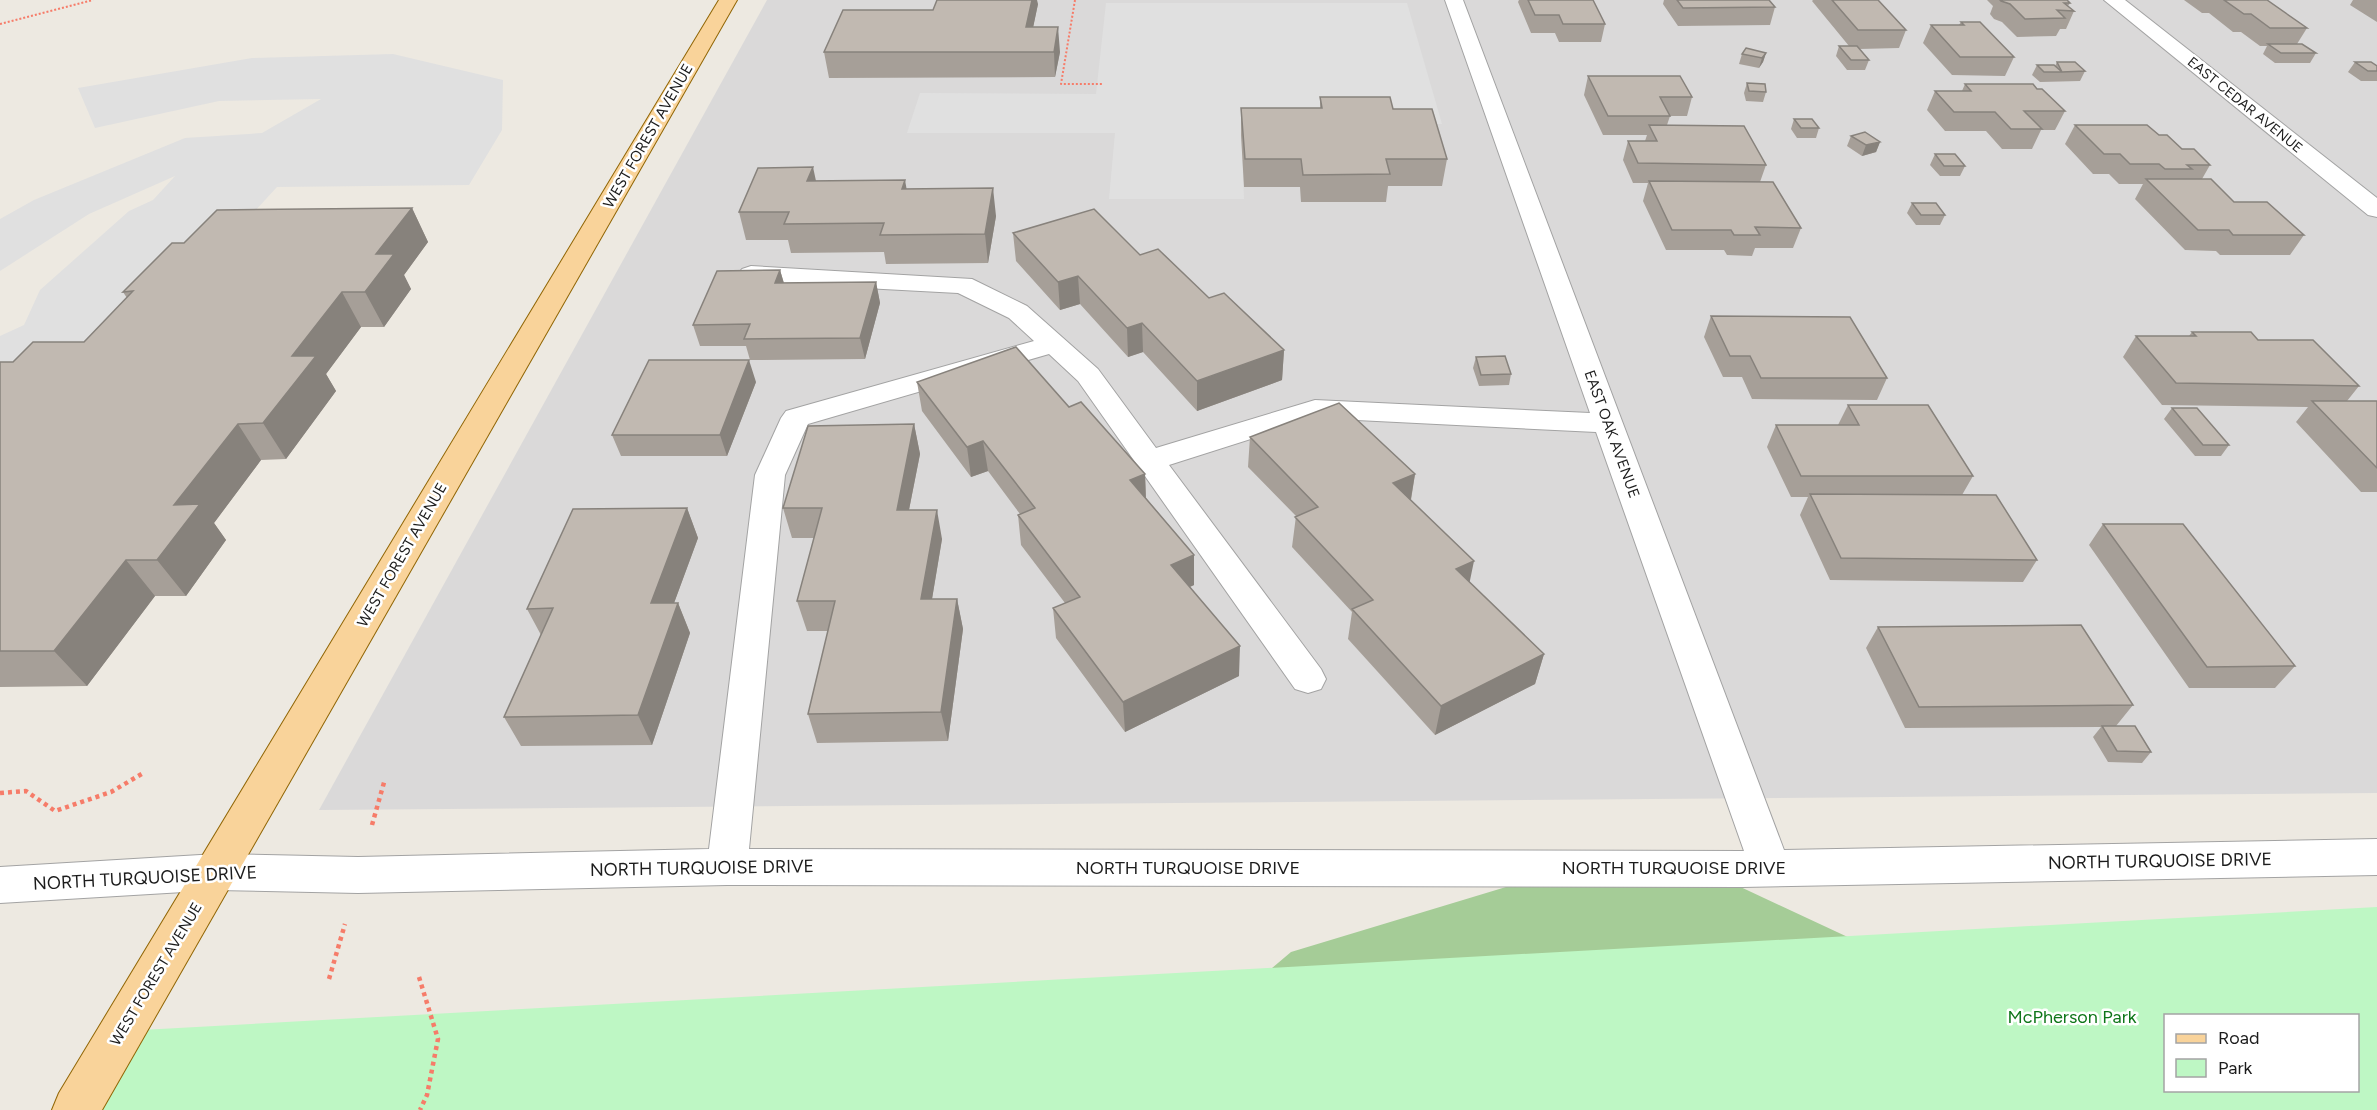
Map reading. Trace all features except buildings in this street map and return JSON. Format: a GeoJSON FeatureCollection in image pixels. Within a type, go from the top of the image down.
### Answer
{"type":"FeatureCollection","features":[{"type":"Feature","properties":{"kind":"main road","name":"WEST FOREST AVENUE"},"geometry":{"type":"LineString","coordinates":[[76,1110],[728,0]]}},
{"type":"Feature","properties":{"kind":"street","name":"EAST OAK AVENUE"},"geometry":{"type":"LineString","coordinates":[[1454,0],[1770,868]]}},
{"type":"Feature","properties":{"kind":"street","name":"EAST CEDAR AVENUE"},"geometry":{"type":"LineString","coordinates":[[2113,0],[2377,210]]}},
{"type":"Feature","properties":{"kind":"street"},"geometry":{"type":"LineString","coordinates":[[751,274],[963,285],[1018,312],[1088,375],[1308,679]]}},
{"type":"Feature","properties":{"kind":"street"},"geometry":{"type":"LineString","coordinates":[[727,867],[770,475],[796,418],[1054,344]]}},
{"type":"Feature","properties":{"kind":"street"},"geometry":{"type":"LineString","coordinates":[[1150,460],[1315,409],[1608,423]]}},
{"type":"Feature","properties":{"kind":"street","name":"NORTH TURQUOISE DRIVE"},"geometry":{"type":"LineString","coordinates":[[0,885],[217,872],[358,875],[727,867],[1770,868],[2377,857]]}},
{"type":"Feature","properties":{"kind":"path"},"geometry":{"type":"LineString","coordinates":[[0,24],[93,0]]}},
{"type":"Feature","properties":{"kind":"path"},"geometry":{"type":"LineString","coordinates":[[1075,0],[1061,84],[1102,84]]}},
{"type":"Feature","properties":{"kind":"path"},"geometry":{"type":"LineString","coordinates":[[0,793],[26,791],[55,811],[111,792],[146,772]]}},
{"type":"Feature","properties":{"kind":"path"},"geometry":{"type":"LineString","coordinates":[[419,977],[438,1039],[427,1095],[420,1110]]}},
{"type":"Feature","properties":{"kind":"shaded area"},"geometry":{"type":"Polygon","coordinates":[[[767,0],[2377,0],[2377,793],[319,810],[767,0]]]}},
{"type":"Feature","properties":{"kind":"shaded area"},"geometry":{"type":"Polygon","coordinates":[[[1106,3],[1407,3],[1442,124],[1241,124],[1244,199],[1109,199],[1115,133],[907,133],[920,93],[1096,94],[1106,3]]]}},
{"type":"Feature","properties":{"kind":"shaded area"},"geometry":{"type":"Polygon","coordinates":[[[393,54],[503,80],[502,130],[469,185],[277,187],[194,277],[0,398],[0,336],[24,325],[40,290],[129,211],[153,200],[175,176],[89,214],[0,271],[0,219],[34,200],[185,138],[262,133],[321,99],[219,101],[95,128],[78,88],[252,58],[393,54]]]}},
{"type":"Feature","properties":{"kind":"green space"},"geometry":{"type":"Polygon","coordinates":[[[1732,883],[2164,1085],[2164,1092],[2171,1092],[2219,1110],[966,1110],[1138,1081],[1291,952],[1506,887],[1732,883]]]}},
{"type":"Feature","properties":{"kind":"green space","name":"McPherson Park"},"geometry":{"type":"Polygon","coordinates":[[[2377,907],[2377,1110],[76,1110],[123,1031],[2377,907]]]}}]}
